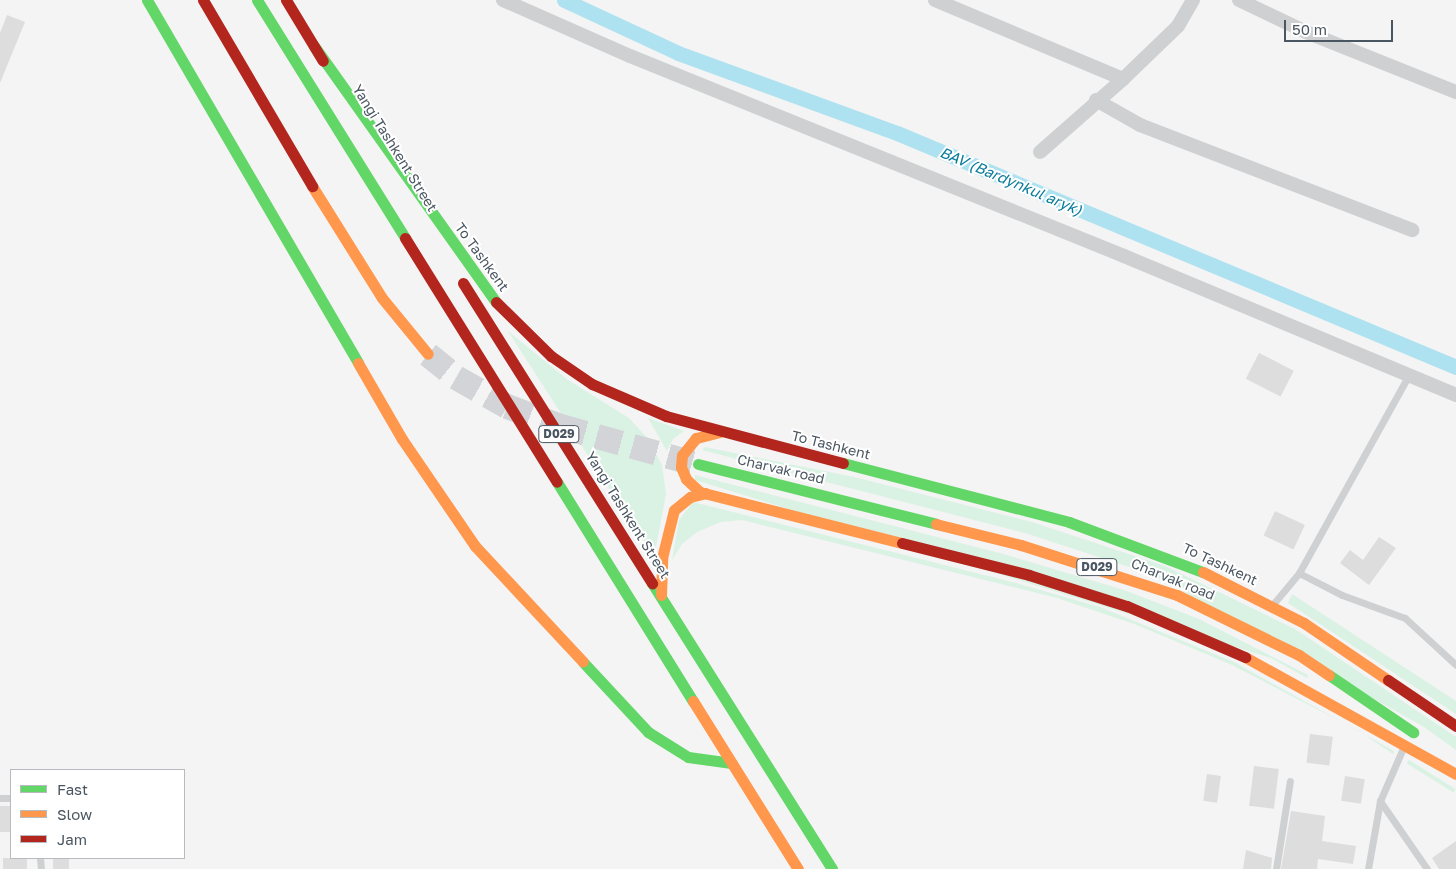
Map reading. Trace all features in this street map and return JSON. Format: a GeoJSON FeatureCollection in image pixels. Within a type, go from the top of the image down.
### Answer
{"type":"FeatureCollection","features":[{"type":"Feature","properties":{"kind":"main road"},"geometry":{"type":"LineString","coordinates":[[147,0],[402,439],[475,546],[648,732],[688,757],[707,762],[732,764]]}},
{"type":"Feature","properties":{"kind":"main road"},"geometry":{"type":"LineString","coordinates":[[204,0],[348,246],[382,298],[428,354]]}},
{"type":"Feature","properties":{"kind":"main road","name":"D029"},"geometry":{"type":"LineString","coordinates":[[257,0],[798,869]]}},
{"type":"Feature","properties":{"kind":"main road","name":"Yangi Tashkent Street"},"geometry":{"type":"LineString","coordinates":[[286,0],[436,241]]}},
{"type":"Feature","properties":{"kind":"main road","name":"To Tashkent"},"geometry":{"type":"LineString","coordinates":[[314,46],[402,168],[476,277],[529,336],[550,356],[610,394],[642,408],[720,432],[1095,530],[1173,558],[1272,606],[1335,643],[1456,726]]}},
{"type":"Feature","properties":{"kind":"main road","name":"Yangi Tashkent Street"},"geometry":{"type":"LineString","coordinates":[[458,274],[832,869]]}},
{"type":"Feature","properties":{"kind":"main road"},"geometry":{"type":"LineString","coordinates":[[720,432],[696,438],[682,455],[681,468],[686,479],[694,488],[706,494],[1029,575],[1127,606],[1257,662],[1456,774]]}},
{"type":"Feature","properties":{"kind":"main road","name":"Charvak road"},"geometry":{"type":"LineString","coordinates":[[698,464],[1021,545],[1177,595],[1299,655],[1456,763]]}},
{"type":"Feature","properties":{"kind":"main road"},"geometry":{"type":"LineString","coordinates":[[661,596],[662,558],[674,510],[690,496],[706,494]]}},
{"type":"Feature","properties":{"kind":"street"},"geometry":{"type":"LineString","coordinates":[[503,0],[630,56],[1124,256],[1456,395]]}},
{"type":"Feature","properties":{"kind":"street"},"geometry":{"type":"LineString","coordinates":[[935,0],[1123,79]]}},
{"type":"Feature","properties":{"kind":"street"},"geometry":{"type":"LineString","coordinates":[[1040,152],[1096,100],[1123,79],[1178,26],[1193,0]]}},
{"type":"Feature","properties":{"kind":"street"},"geometry":{"type":"LineString","coordinates":[[1239,0],[1298,28],[1456,92]]}},
{"type":"Feature","properties":{"kind":"street"},"geometry":{"type":"LineString","coordinates":[[1096,100],[1140,125],[1412,230]]}},
{"type":"Feature","properties":{"kind":"lane"},"geometry":{"type":"LineString","coordinates":[[1272,606],[1299,574],[1408,376]]}},
{"type":"Feature","properties":{"kind":"lane"},"geometry":{"type":"LineString","coordinates":[[1299,574],[1342,596],[1406,618],[1456,665]]}},
{"type":"Feature","properties":{"kind":"lane"},"geometry":{"type":"LineString","coordinates":[[1368,869],[1380,801],[1411,731]]}},
{"type":"Feature","properties":{"kind":"lane"},"geometry":{"type":"LineString","coordinates":[[1276,869],[1290,781]]}},
{"type":"Feature","properties":{"kind":"lane"},"geometry":{"type":"LineString","coordinates":[[1380,801],[1427,869]]}},
{"type":"Feature","properties":{"kind":"green space"},"geometry":{"type":"Polygon","coordinates":[[[508,331],[568,380],[629,418],[648,439],[662,465],[666,494],[654,558],[508,331]]]}},
{"type":"Feature","properties":{"kind":"green space"},"geometry":{"type":"Polygon","coordinates":[[[648,418],[684,431],[673,439],[667,451],[648,418]]]}},
{"type":"Feature","properties":{"kind":"green space"},"geometry":{"type":"Polygon","coordinates":[[[705,447],[854,477],[1032,522],[1165,566],[1295,629],[1456,737],[1456,750],[1424,727],[1154,575],[1025,533],[702,450],[705,447]]]}},
{"type":"Feature","properties":{"kind":"green space"},"geometry":{"type":"Polygon","coordinates":[[[695,475],[1007,555],[1124,590],[1199,619],[1308,675],[1307,678],[1271,658],[695,480],[695,475]]]}},
{"type":"Feature","properties":{"kind":"green space"},"geometry":{"type":"Polygon","coordinates":[[[693,502],[1016,583],[1100,607],[1234,662],[1344,723],[1232,665],[1137,625],[1057,598],[742,520],[721,522],[697,532],[682,544],[672,560],[679,520],[693,502]]]}},
{"type":"Feature","properties":{"kind":"green space"},"geometry":{"type":"Polygon","coordinates":[[[1292,594],[1456,701],[1456,714],[1288,603],[1292,594]]]}},
{"type":"Feature","properties":{"kind":"green space"},"geometry":{"type":"Polygon","coordinates":[[[1363,734],[1394,751],[1393,754],[1363,734]]]}},
{"type":"Feature","properties":{"kind":"green space"},"geometry":{"type":"Polygon","coordinates":[[[1409,760],[1456,789],[1454,793],[1407,763],[1409,760]]]}},
{"type":"Feature","properties":{"kind":"building"},"geometry":{"type":"Polygon","coordinates":[[[7,15],[25,22],[0,83],[0,33],[7,15]]]}},
{"type":"Feature","properties":{"kind":"building"},"geometry":{"type":"Polygon","coordinates":[[[1259,353],[1294,371],[1281,397],[1246,379],[1259,353]]]}},
{"type":"Feature","properties":{"kind":"building"},"geometry":{"type":"Polygon","coordinates":[[[1275,511],[1305,525],[1293,549],[1264,535],[1275,511]]]}},
{"type":"Feature","properties":{"kind":"building"},"geometry":{"type":"Polygon","coordinates":[[[1379,537],[1396,548],[1369,585],[1340,563],[1350,550],[1363,560],[1379,537]]]}},
{"type":"Feature","properties":{"kind":"building"},"geometry":{"type":"Polygon","coordinates":[[[1310,734],[1333,737],[1329,766],[1306,763],[1310,734]]]}},
{"type":"Feature","properties":{"kind":"building"},"geometry":{"type":"Polygon","coordinates":[[[1254,766],[1279,769],[1274,809],[1249,806],[1254,766]]]}},
{"type":"Feature","properties":{"kind":"building"},"geometry":{"type":"Polygon","coordinates":[[[1207,774],[1221,776],[1217,803],[1203,801],[1207,774]]]}},
{"type":"Feature","properties":{"kind":"building"},"geometry":{"type":"Polygon","coordinates":[[[1345,776],[1365,779],[1361,804],[1341,801],[1345,776]]]}},
{"type":"Feature","properties":{"kind":"building"},"geometry":{"type":"Polygon","coordinates":[[[0,806],[10,806],[10,832],[0,832],[0,806]]]}},
{"type":"Feature","properties":{"kind":"building"},"geometry":{"type":"Polygon","coordinates":[[[1291,811],[1325,816],[1322,841],[1356,846],[1353,864],[1318,859],[1317,869],[1281,869],[1291,811]]]}},
{"type":"Feature","properties":{"kind":"building"},"geometry":{"type":"Polygon","coordinates":[[[1456,841],[1456,869],[1439,869],[1432,858],[1456,841]]]}},
{"type":"Feature","properties":{"kind":"building"},"geometry":{"type":"Polygon","coordinates":[[[1246,850],[1272,858],[1271,869],[1243,869],[1246,850]]]}},
{"type":"Feature","properties":{"kind":"building"},"geometry":{"type":"Polygon","coordinates":[[[3,858],[27,859],[27,869],[3,869],[3,858]]]}},
{"type":"Feature","properties":{"kind":"building"},"geometry":{"type":"Polygon","coordinates":[[[53,859],[69,859],[69,869],[53,869],[53,859]]]}},
{"type":"Feature","properties":{"kind":"waterway","name":"BAV (Bardynkul aryk)"},"geometry":{"type":"LineString","coordinates":[[564,0],[678,53],[897,133],[1456,367]]}},
{"type":"Feature","properties":{"kind":"tunnel"},"geometry":{"type":"LineString","coordinates":[[428,354],[456,377],[507,406],[561,426],[698,464]]}},
{"type":"Feature","properties":{"kind":"traffic: fast"},"geometry":{"type":"LineString","coordinates":[[147,0],[358,363]]}},
{"type":"Feature","properties":{"kind":"traffic: fast"},"geometry":{"type":"LineString","coordinates":[[257,0],[405,238]]}},
{"type":"Feature","properties":{"kind":"traffic: fast"},"geometry":{"type":"LineString","coordinates":[[314,46],[496,302]]}},
{"type":"Feature","properties":{"kind":"traffic: fast"},"geometry":{"type":"LineString","coordinates":[[843,463],[1069,522],[1203,572]]}},
{"type":"Feature","properties":{"kind":"traffic: fast"},"geometry":{"type":"LineString","coordinates":[[698,464],[936,524]]}},
{"type":"Feature","properties":{"kind":"traffic: fast"},"geometry":{"type":"LineString","coordinates":[[557,482],[693,701]]}},
{"type":"Feature","properties":{"kind":"traffic: fast"},"geometry":{"type":"LineString","coordinates":[[652,583],[832,869]]}},
{"type":"Feature","properties":{"kind":"traffic: fast"},"geometry":{"type":"LineString","coordinates":[[583,662],[648,732],[688,757],[732,763]]}},
{"type":"Feature","properties":{"kind":"traffic: fast"},"geometry":{"type":"LineString","coordinates":[[1329,675],[1413,732]]}},
{"type":"Feature","properties":{"kind":"traffic: slow"},"geometry":{"type":"LineString","coordinates":[[312,186],[382,298],[428,354]]}},
{"type":"Feature","properties":{"kind":"traffic: slow"},"geometry":{"type":"LineString","coordinates":[[358,363],[402,439],[475,546],[583,662]]}},
{"type":"Feature","properties":{"kind":"traffic: slow"},"geometry":{"type":"LineString","coordinates":[[720,432],[696,438],[682,455],[681,467],[686,479],[700,492],[902,543]]}},
{"type":"Feature","properties":{"kind":"traffic: slow"},"geometry":{"type":"LineString","coordinates":[[661,595],[662,558],[674,510],[690,497],[706,493]]}},
{"type":"Feature","properties":{"kind":"traffic: slow"},"geometry":{"type":"LineString","coordinates":[[936,524],[1021,545],[1177,595],[1299,655],[1329,675]]}},
{"type":"Feature","properties":{"kind":"traffic: slow"},"geometry":{"type":"LineString","coordinates":[[1203,572],[1304,623],[1388,680]]}},
{"type":"Feature","properties":{"kind":"traffic: slow"},"geometry":{"type":"LineString","coordinates":[[1245,657],[1456,774]]}},
{"type":"Feature","properties":{"kind":"traffic: slow"},"geometry":{"type":"LineString","coordinates":[[693,701],[798,869]]}},
{"type":"Feature","properties":{"kind":"traffic: jam"},"geometry":{"type":"LineString","coordinates":[[203,0],[312,186]]}},
{"type":"Feature","properties":{"kind":"traffic: jam"},"geometry":{"type":"LineString","coordinates":[[286,0],[323,61]]}},
{"type":"Feature","properties":{"kind":"traffic: jam"},"geometry":{"type":"LineString","coordinates":[[405,238],[557,482]]}},
{"type":"Feature","properties":{"kind":"traffic: jam"},"geometry":{"type":"LineString","coordinates":[[463,283],[652,583]]}},
{"type":"Feature","properties":{"kind":"traffic: jam"},"geometry":{"type":"LineString","coordinates":[[496,302],[551,356],[592,384],[666,416],[843,463]]}},
{"type":"Feature","properties":{"kind":"traffic: jam"},"geometry":{"type":"LineString","coordinates":[[902,543],[1029,575],[1127,606],[1245,657]]}},
{"type":"Feature","properties":{"kind":"traffic: jam"},"geometry":{"type":"LineString","coordinates":[[1388,680],[1456,726]]}}]}
